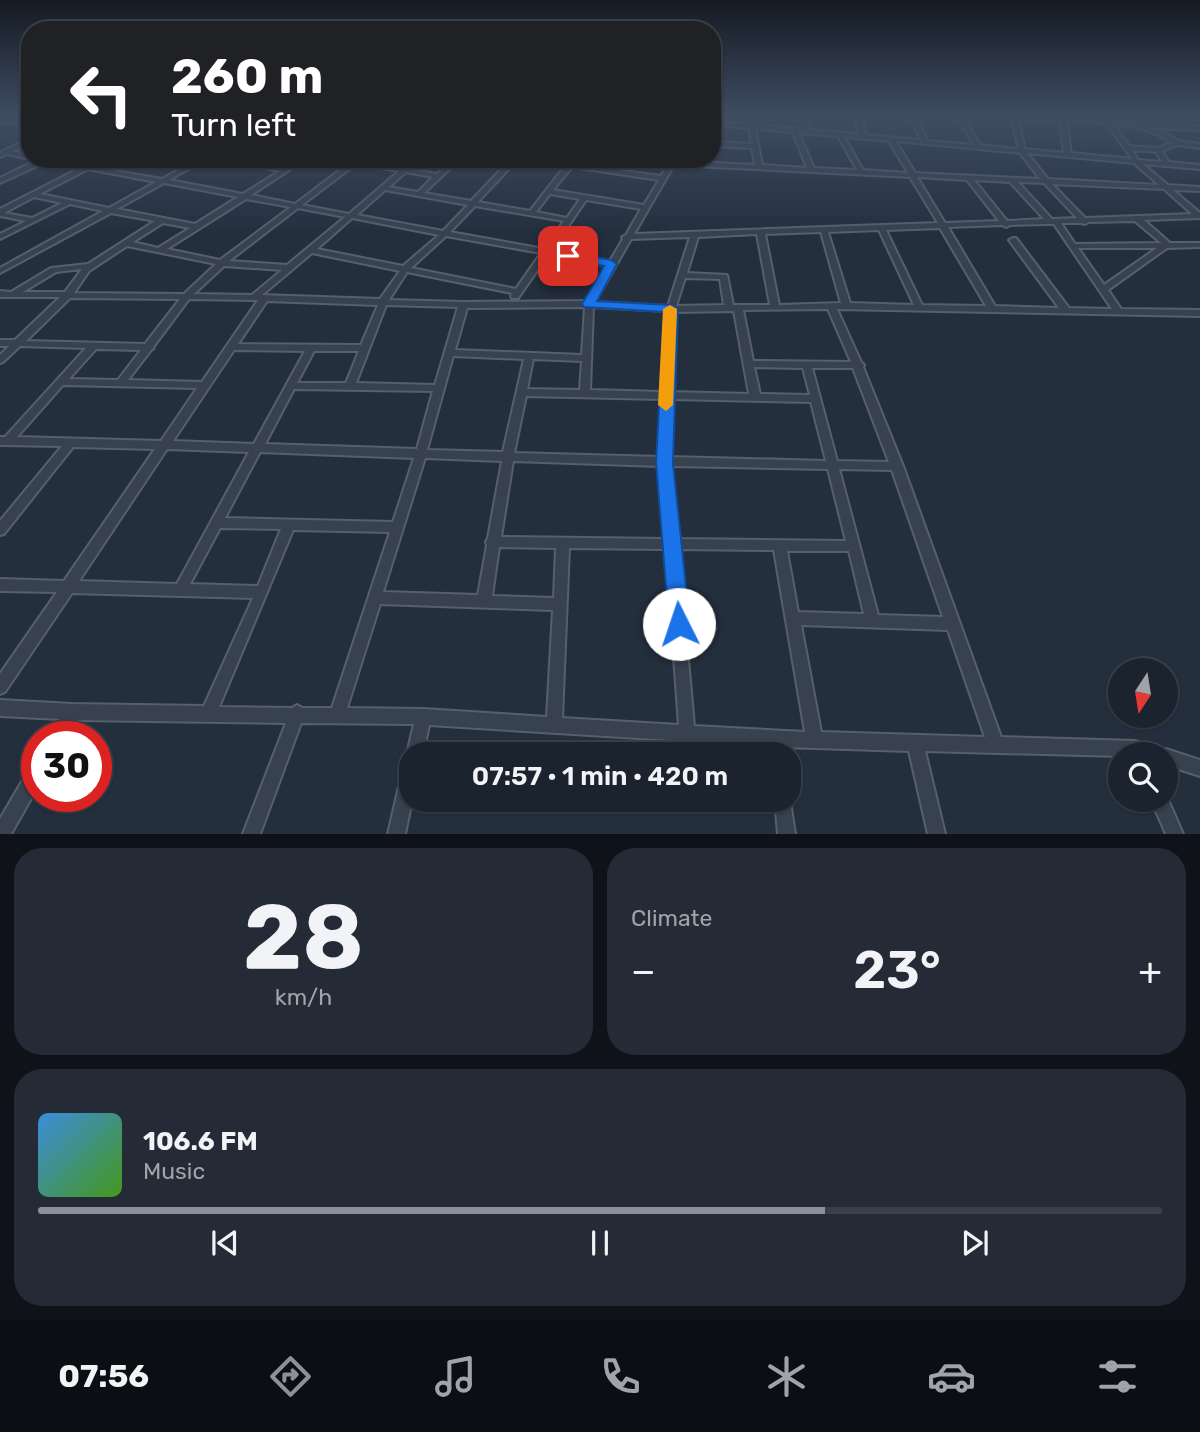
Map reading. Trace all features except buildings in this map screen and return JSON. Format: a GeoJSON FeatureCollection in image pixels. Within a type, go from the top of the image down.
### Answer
{"type":"FeatureCollection","features":[{"type":"Feature","properties":{"kind":"street"},"geometry":{"type":"LineString","coordinates":[[757,156],[759,167]]}},
{"type":"Feature","properties":{"kind":"street"},"geometry":{"type":"LineString","coordinates":[[806,156],[811,169]]}},
{"type":"Feature","properties":{"kind":"street"},"geometry":{"type":"LineString","coordinates":[[852,156],[861,172]]}},
{"type":"Feature","properties":{"kind":"street"},"geometry":{"type":"LineString","coordinates":[[900,156],[992,309]]}},
{"type":"Feature","properties":{"kind":"street"},"geometry":{"type":"LineString","coordinates":[[1026,156],[1046,182],[1084,222]]}},
{"type":"Feature","properties":{"kind":"street"},"geometry":{"type":"LineString","coordinates":[[1068,156],[1200,167]]}},
{"type":"Feature","properties":{"kind":"street"},"geometry":{"type":"LineString","coordinates":[[1134,156],[1137,162],[1200,216]]}},
{"type":"Feature","properties":{"kind":"street"},"geometry":{"type":"LineString","coordinates":[[1162,156],[1167,164]]}},
{"type":"Feature","properties":{"kind":"street"},"geometry":{"type":"LineString","coordinates":[[721,164],[1200,188]]}},
{"type":"Feature","properties":{"kind":"street"},"geometry":{"type":"LineString","coordinates":[[0,181],[26,168]]}},
{"type":"Feature","properties":{"kind":"street"},"geometry":{"type":"LineString","coordinates":[[0,213],[84,168]]}},
{"type":"Feature","properties":{"kind":"street"},"geometry":{"type":"LineString","coordinates":[[91,168],[611,264]]}},
{"type":"Feature","properties":{"kind":"street"},"geometry":{"type":"LineString","coordinates":[[0,271],[187,168]]}},
{"type":"Feature","properties":{"kind":"street"},"geometry":{"type":"LineString","coordinates":[[273,168],[286,170]]}},
{"type":"Feature","properties":{"kind":"street"},"geometry":{"type":"LineString","coordinates":[[160,250],[289,168]]}},
{"type":"Feature","properties":{"kind":"street"},"geometry":{"type":"LineString","coordinates":[[120,384],[186,297],[222,263],[347,168]]}},
{"type":"Feature","properties":{"kind":"street"},"geometry":{"type":"LineString","coordinates":[[394,168],[438,176]]}},
{"type":"Feature","properties":{"kind":"street"},"geometry":{"type":"LineString","coordinates":[[419,194],[447,168]]}},
{"type":"Feature","properties":{"kind":"street"},"geometry":{"type":"LineString","coordinates":[[351,386],[383,302],[406,268],[445,233],[506,168]]}},
{"type":"Feature","properties":{"kind":"street"},"geometry":{"type":"LineString","coordinates":[[531,214],[568,168]]}},
{"type":"Feature","properties":{"kind":"street"},"geometry":{"type":"LineString","coordinates":[[606,168],[663,178]]}},
{"type":"Feature","properties":{"kind":"street"},"geometry":{"type":"LineString","coordinates":[[585,394],[589,304],[669,168]]}},
{"type":"Feature","properties":{"kind":"street"},"geometry":{"type":"LineString","coordinates":[[0,687],[232,347],[259,298],[289,268],[405,170]]}},
{"type":"Feature","properties":{"kind":"street"},"geometry":{"type":"LineString","coordinates":[[969,178],[1006,225]]}},
{"type":"Feature","properties":{"kind":"street"},"geometry":{"type":"LineString","coordinates":[[1012,180],[1054,223],[1118,311]]}},
{"type":"Feature","properties":{"kind":"street"},"geometry":{"type":"LineString","coordinates":[[385,188],[568,220]]}},
{"type":"Feature","properties":{"kind":"street"},"geometry":{"type":"LineString","coordinates":[[550,192],[645,207]]}},
{"type":"Feature","properties":{"kind":"street"},"geometry":{"type":"LineString","coordinates":[[32,195],[197,227]]}},
{"type":"Feature","properties":{"kind":"street"},"geometry":{"type":"LineString","coordinates":[[509,304],[584,198]]}},
{"type":"Feature","properties":{"kind":"street"},"geometry":{"type":"LineString","coordinates":[[0,237],[69,202]]}},
{"type":"Feature","properties":{"kind":"street"},"geometry":{"type":"LineString","coordinates":[[0,213],[33,220]]}},
{"type":"Feature","properties":{"kind":"street"},"geometry":{"type":"LineString","coordinates":[[626,237],[1200,216]]}},
{"type":"Feature","properties":{"kind":"street"},"geometry":{"type":"LineString","coordinates":[[1138,219],[1167,244]]}},
{"type":"Feature","properties":{"kind":"street"},"geometry":{"type":"LineString","coordinates":[[0,360],[67,296],[81,274],[162,220]]}},
{"type":"Feature","properties":{"kind":"street"},"geometry":{"type":"LineString","coordinates":[[881,229],[919,307]]}},
{"type":"Feature","properties":{"kind":"street"},"geometry":{"type":"LineString","coordinates":[[824,231],[846,306]]}},
{"type":"Feature","properties":{"kind":"street"},"geometry":{"type":"LineString","coordinates":[[761,233],[775,307]]}},
{"type":"Feature","properties":{"kind":"street"},"geometry":{"type":"LineString","coordinates":[[687,732],[674,543],[665,463],[671,309],[694,236]]}},
{"type":"Feature","properties":{"kind":"street"},"geometry":{"type":"LineString","coordinates":[[1013,240],[1065,309]]}},
{"type":"Feature","properties":{"kind":"street"},"geometry":{"type":"LineString","coordinates":[[125,243],[222,263],[289,268]]}},
{"type":"Feature","properties":{"kind":"street"},"geometry":{"type":"LineString","coordinates":[[1103,289],[1167,244]]}},
{"type":"Feature","properties":{"kind":"street"},"geometry":{"type":"LineString","coordinates":[[1072,246],[1200,245]]}},
{"type":"Feature","properties":{"kind":"street"},"geometry":{"type":"LineString","coordinates":[[311,250],[518,292]]}},
{"type":"Feature","properties":{"kind":"street"},"geometry":{"type":"LineString","coordinates":[[0,259],[15,263]]}},
{"type":"Feature","properties":{"kind":"street"},"geometry":{"type":"LineString","coordinates":[[13,294],[54,270],[91,266]]}},
{"type":"Feature","properties":{"kind":"street"},"geometry":{"type":"LineString","coordinates":[[682,275],[724,277],[750,364],[755,397]]}},
{"type":"Feature","properties":{"kind":"street"},"geometry":{"type":"LineString","coordinates":[[0,293],[463,305],[589,304],[671,309],[846,306],[1065,309],[1197,315]]}},
{"type":"Feature","properties":{"kind":"street"},"geometry":{"type":"LineString","coordinates":[[338,714],[421,453],[463,305]]}},
{"type":"Feature","properties":{"kind":"street"},"geometry":{"type":"LineString","coordinates":[[832,307],[859,365],[897,466],[950,624],[996,745]]}},
{"type":"Feature","properties":{"kind":"street"},"geometry":{"type":"LineString","coordinates":[[0,343],[150,347]]}},
{"type":"Feature","properties":{"kind":"street"},"geometry":{"type":"LineString","coordinates":[[4,441],[92,346]]}},
{"type":"Feature","properties":{"kind":"street"},"geometry":{"type":"LineString","coordinates":[[232,347],[364,348]]}},
{"type":"Feature","properties":{"kind":"street"},"geometry":{"type":"LineString","coordinates":[[181,589],[312,348]]}},
{"type":"Feature","properties":{"kind":"street"},"geometry":{"type":"LineString","coordinates":[[449,353],[585,358]]}},
{"type":"Feature","properties":{"kind":"street"},"geometry":{"type":"LineString","coordinates":[[485,601],[492,542],[529,356]]}},
{"type":"Feature","properties":{"kind":"street"},"geometry":{"type":"LineString","coordinates":[[750,364],[859,365]]}},
{"type":"Feature","properties":{"kind":"street"},"geometry":{"type":"LineString","coordinates":[[807,366],[873,621]]}},
{"type":"Feature","properties":{"kind":"street"},"geometry":{"type":"LineString","coordinates":[[59,382],[206,385]]}},
{"type":"Feature","properties":{"kind":"street"},"geometry":{"type":"LineString","coordinates":[[291,386],[438,388]]}},
{"type":"Feature","properties":{"kind":"street"},"geometry":{"type":"LineString","coordinates":[[523,392],[814,399]]}},
{"type":"Feature","properties":{"kind":"street"},"geometry":{"type":"LineString","coordinates":[[4,441],[665,463],[897,466]]}},
{"type":"Feature","properties":{"kind":"street"},"geometry":{"type":"LineString","coordinates":[[0,530],[69,445]]}},
{"type":"Feature","properties":{"kind":"street"},"geometry":{"type":"LineString","coordinates":[[217,523],[397,527]]}},
{"type":"Feature","properties":{"kind":"street"},"geometry":{"type":"LineString","coordinates":[[209,713],[289,525]]}},
{"type":"Feature","properties":{"kind":"street"},"geometry":{"type":"LineString","coordinates":[[492,542],[852,546]]}},
{"type":"Feature","properties":{"kind":"street"},"geometry":{"type":"LineString","coordinates":[[554,726],[564,542]]}},
{"type":"Feature","properties":{"kind":"street"},"geometry":{"type":"LineString","coordinates":[[779,547],[814,739]]}},
{"type":"Feature","properties":{"kind":"street"},"geometry":{"type":"LineString","coordinates":[[0,584],[262,593]]}},
{"type":"Feature","properties":{"kind":"street"},"geometry":{"type":"LineString","coordinates":[[374,598],[560,604]]}},
{"type":"Feature","properties":{"kind":"street"},"geometry":{"type":"LineString","coordinates":[[793,618],[950,624]]}},
{"type":"Feature","properties":{"kind":"street"},"geometry":{"type":"LineString","coordinates":[[0,708],[72,712],[297,713],[423,717],[687,732],[746,742]]}},
{"type":"Feature","properties":{"kind":"street"},"geometry":{"type":"LineString","coordinates":[[67,721],[72,712]]}},
{"type":"Feature","properties":{"kind":"street"},"geometry":{"type":"LineString","coordinates":[[251,834],[297,713]]}},
{"type":"Feature","properties":{"kind":"street"},"geometry":{"type":"LineString","coordinates":[[418,742],[423,717]]}},
{"type":"Feature","properties":{"kind":"street"},"geometry":{"type":"LineString","coordinates":[[800,742],[814,739],[1108,751]]}},
{"type":"Feature","properties":{"kind":"street"},"geometry":{"type":"LineString","coordinates":[[915,742],[937,834]]}},
{"type":"Feature","properties":{"kind":"street"},"geometry":{"type":"LineString","coordinates":[[1178,761],[1200,768]]}},
{"type":"Feature","properties":{"kind":"street"},"geometry":{"type":"LineString","coordinates":[[1,834],[21,800]]}},
{"type":"Feature","properties":{"kind":"street"},"geometry":{"type":"LineString","coordinates":[[396,834],[401,812]]}},
{"type":"Feature","properties":{"kind":"street"},"geometry":{"type":"LineString","coordinates":[[784,812],[787,834]]}},
{"type":"Feature","properties":{"kind":"street"},"geometry":{"type":"LineString","coordinates":[[1165,812],[1175,834]]}},
{"type":"Feature","properties":{"kind":"slow traffic"},"geometry":{"type":"LineString","coordinates":[[666,405],[670,309]]}},
{"type":"Feature","properties":{"kind":"route"},"geometry":{"type":"LineString","coordinates":[[568,256],[611,264],[589,304],[671,309],[665,463],[679,624]]}}]}
